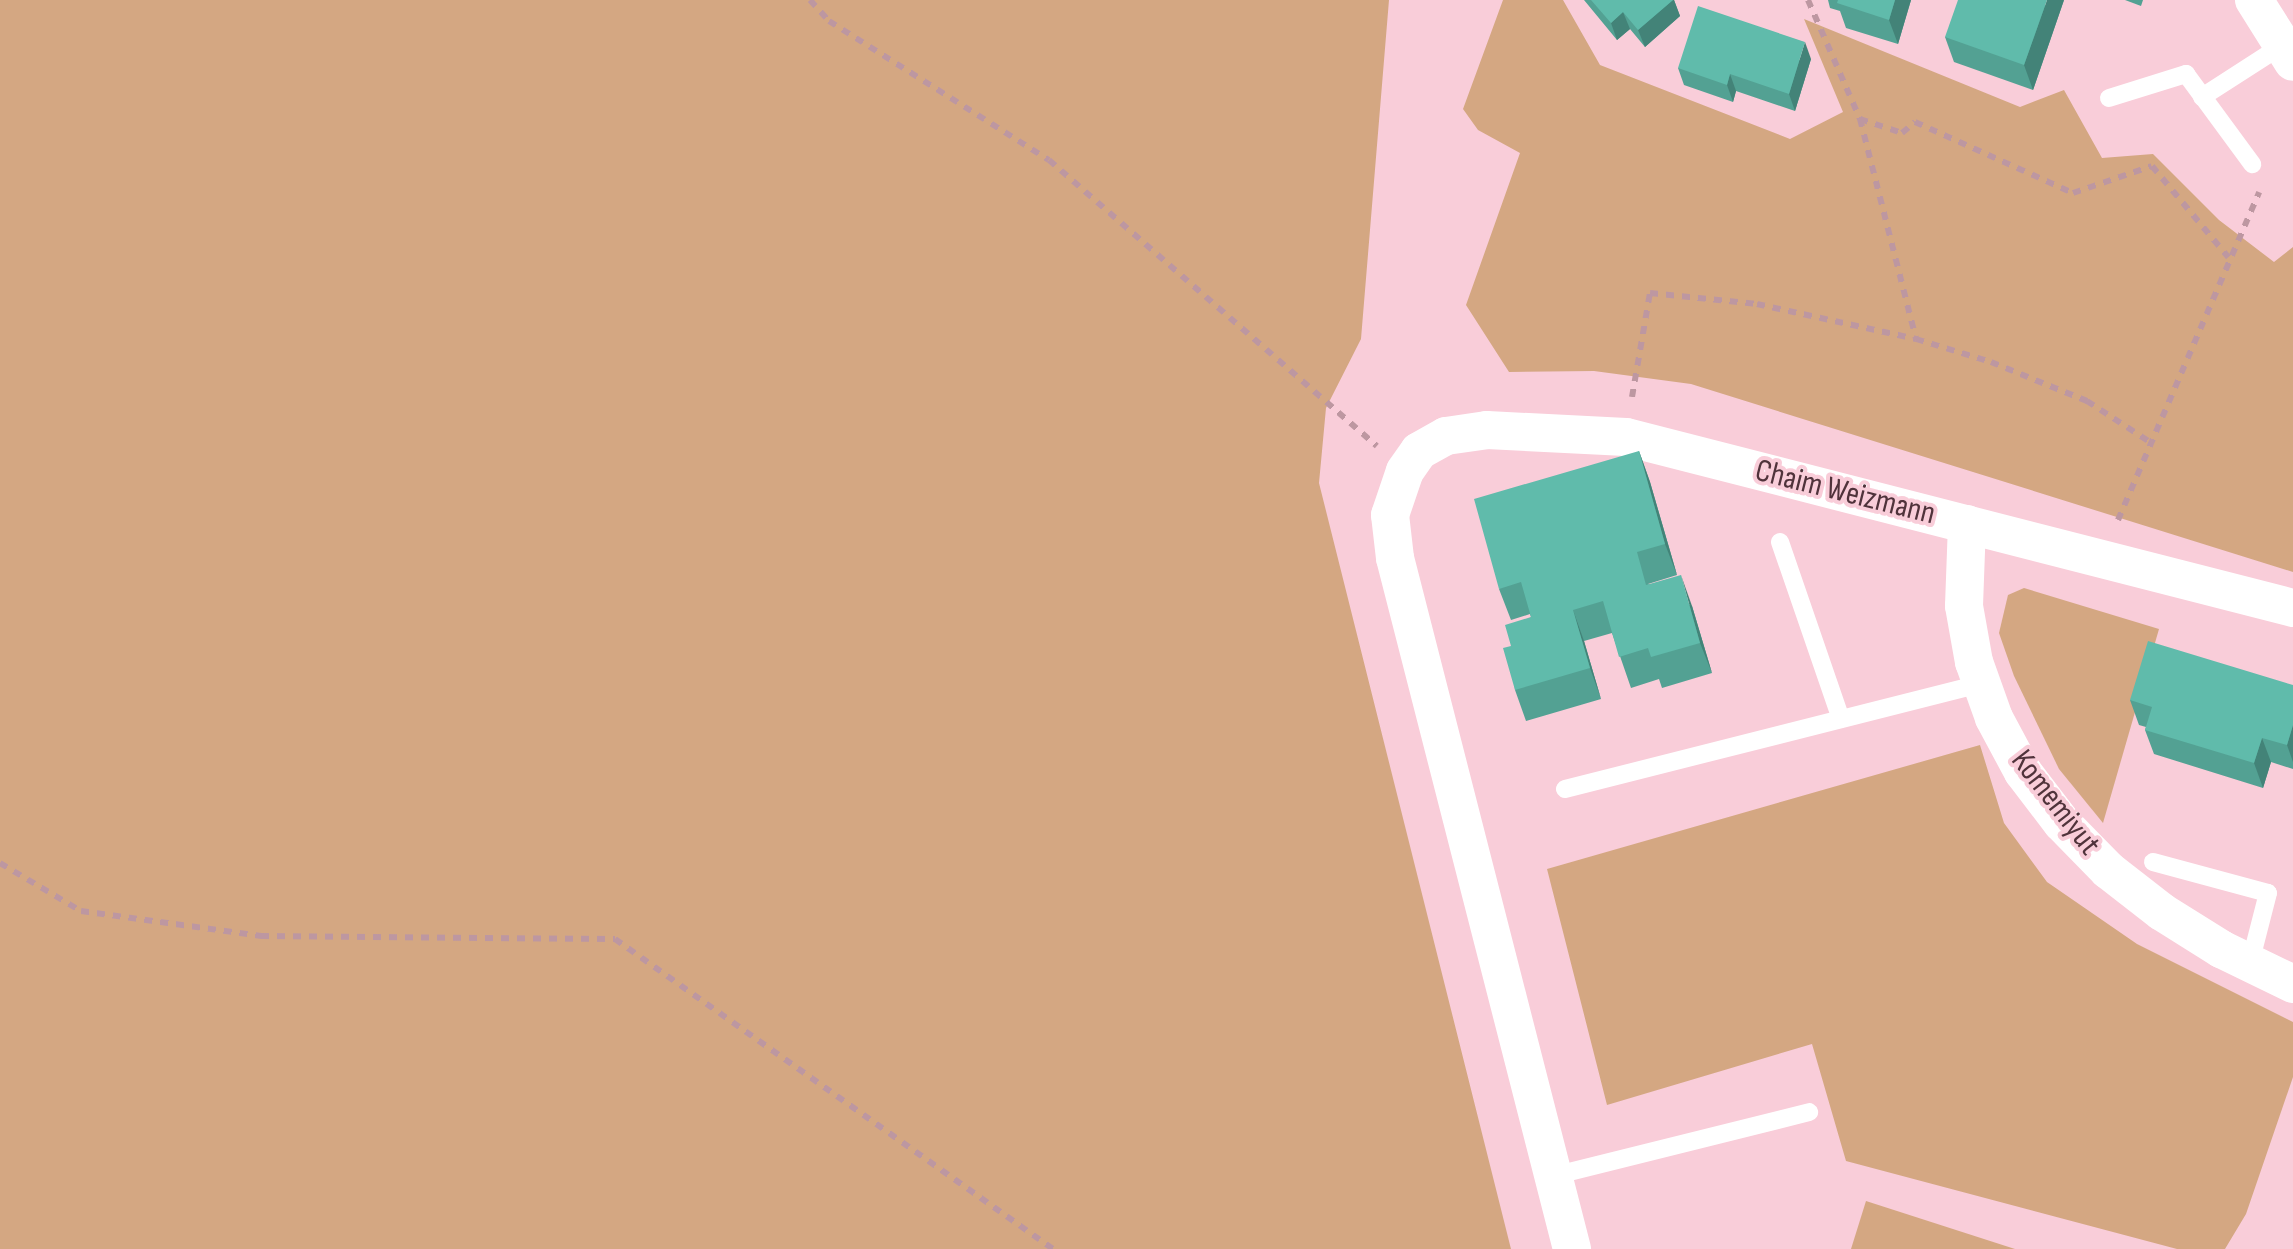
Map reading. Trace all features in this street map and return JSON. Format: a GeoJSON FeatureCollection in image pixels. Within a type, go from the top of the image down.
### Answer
{"type":"FeatureCollection","features":[{"type":"Feature","properties":{"kind":"street"},"geometry":{"type":"LineString","coordinates":[[2254,0],[2287,54]]}},
{"type":"Feature","properties":{"kind":"street","name":"Chaim Weizmann"},"geometry":{"type":"LineString","coordinates":[[1405,471],[1420,451],[1446,436],[1535,430],[1626,438],[2293,608]]}},
{"type":"Feature","properties":{"kind":"street"},"geometry":{"type":"LineString","coordinates":[[1405,471],[1390,515],[1395,558],[1572,1249]]}},
{"type":"Feature","properties":{"kind":"street","name":"Komemiyut"},"geometry":{"type":"LineString","coordinates":[[1967,524],[1964,606],[1994,718],[2024,772],[2062,823],[2108,870],[2162,912],[2293,984]]}},
{"type":"Feature","properties":{"kind":"lane"},"geometry":{"type":"LineString","coordinates":[[2202,97],[2287,54]]}},
{"type":"Feature","properties":{"kind":"lane"},"geometry":{"type":"LineString","coordinates":[[2109,98],[2186,74],[2252,164]]}},
{"type":"Feature","properties":{"kind":"lane"},"geometry":{"type":"LineString","coordinates":[[1780,542],[1841,719]]}},
{"type":"Feature","properties":{"kind":"lane"},"geometry":{"type":"LineString","coordinates":[[1565,790],[1982,684]]}},
{"type":"Feature","properties":{"kind":"lane"},"geometry":{"type":"LineString","coordinates":[[2154,862],[2268,893],[2250,963]]}},
{"type":"Feature","properties":{"kind":"lane"},"geometry":{"type":"LineString","coordinates":[[1553,1176],[1809,1112]]}},
{"type":"Feature","properties":{"kind":"path"},"geometry":{"type":"LineString","coordinates":[[810,0],[829,21],[1049,160],[1405,471]]}},
{"type":"Feature","properties":{"kind":"path"},"geometry":{"type":"LineString","coordinates":[[1808,0],[1860,119],[1916,340]]}},
{"type":"Feature","properties":{"kind":"path"},"geometry":{"type":"LineString","coordinates":[[1860,119],[1902,133],[1914,122],[2073,192],[2152,166],[2228,257]]}},
{"type":"Feature","properties":{"kind":"path"},"geometry":{"type":"LineString","coordinates":[[2102,559],[2254,196],[2263,188]]}},
{"type":"Feature","properties":{"kind":"path"},"geometry":{"type":"LineString","coordinates":[[1626,438],[1650,293],[1757,304],[1916,340],[1991,362],[2086,401],[2150,442]]}},
{"type":"Feature","properties":{"kind":"path"},"geometry":{"type":"LineString","coordinates":[[0,862],[81,911],[261,936],[615,939],[1053,1249]]}},
{"type":"Feature","properties":{"kind":"shaded area"},"geometry":{"type":"Polygon","coordinates":[[[0,0],[1389,0],[1361,339],[1326,408],[1319,483],[1511,1249],[0,1249],[0,0]]]}},
{"type":"Feature","properties":{"kind":"shaded area"},"geometry":{"type":"Polygon","coordinates":[[[1503,0],[1563,0],[1600,65],[1790,139],[1843,112],[1804,19],[2020,107],[2064,90],[2102,158],[2153,154],[2219,220],[2274,262],[2293,247],[2293,572],[1691,384],[1594,371],[1509,372],[1466,305],[1520,153],[1478,130],[1463,109],[1503,0]]]}},
{"type":"Feature","properties":{"kind":"shaded area"},"geometry":{"type":"Polygon","coordinates":[[[2024,588],[2159,629],[2103,823],[2059,769],[2014,676],[1999,633],[2008,595],[2024,588]]]}},
{"type":"Feature","properties":{"kind":"shaded area"},"geometry":{"type":"Polygon","coordinates":[[[1980,745],[2004,823],[2047,882],[2137,944],[2293,1022],[2293,1077],[2246,1214],[2225,1249],[2177,1249],[1846,1161],[1812,1044],[1607,1105],[1547,869],[1980,745]]]}},
{"type":"Feature","properties":{"kind":"shaded area"},"geometry":{"type":"Polygon","coordinates":[[[1866,1201],[2015,1249],[1851,1249],[1866,1201]]]}},
{"type":"Feature","properties":{"kind":"building"},"geometry":{"type":"Polygon","coordinates":[[[1591,0],[1673,0],[1638,30],[1623,12],[1611,23],[1591,0]]]}},
{"type":"Feature","properties":{"kind":"building"},"geometry":{"type":"Polygon","coordinates":[[[1895,0],[1889,20],[1837,3],[1895,0]]]}},
{"type":"Feature","properties":{"kind":"building"},"geometry":{"type":"Polygon","coordinates":[[[1958,0],[2047,0],[2024,65],[1945,37],[1958,0]]]}},
{"type":"Feature","properties":{"kind":"building"},"geometry":{"type":"Polygon","coordinates":[[[1698,6],[1805,42],[1789,94],[1730,74],[1727,85],[1678,68],[1698,6]]]}},
{"type":"Feature","properties":{"kind":"building"},"geometry":{"type":"Polygon","coordinates":[[[1639,451],[1665,544],[1637,552],[1646,585],[1681,575],[1700,643],[1651,657],[1648,648],[1619,657],[1603,601],[1573,610],[1590,668],[1515,690],[1503,648],[1511,646],[1505,625],[1531,617],[1521,582],[1499,589],[1474,499],[1639,451]]]}},
{"type":"Feature","properties":{"kind":"building"},"geometry":{"type":"Polygon","coordinates":[[[2148,641],[2293,685],[2293,725],[2287,745],[2262,738],[2254,763],[2145,730],[2152,707],[2130,700],[2148,641]]]}}]}
